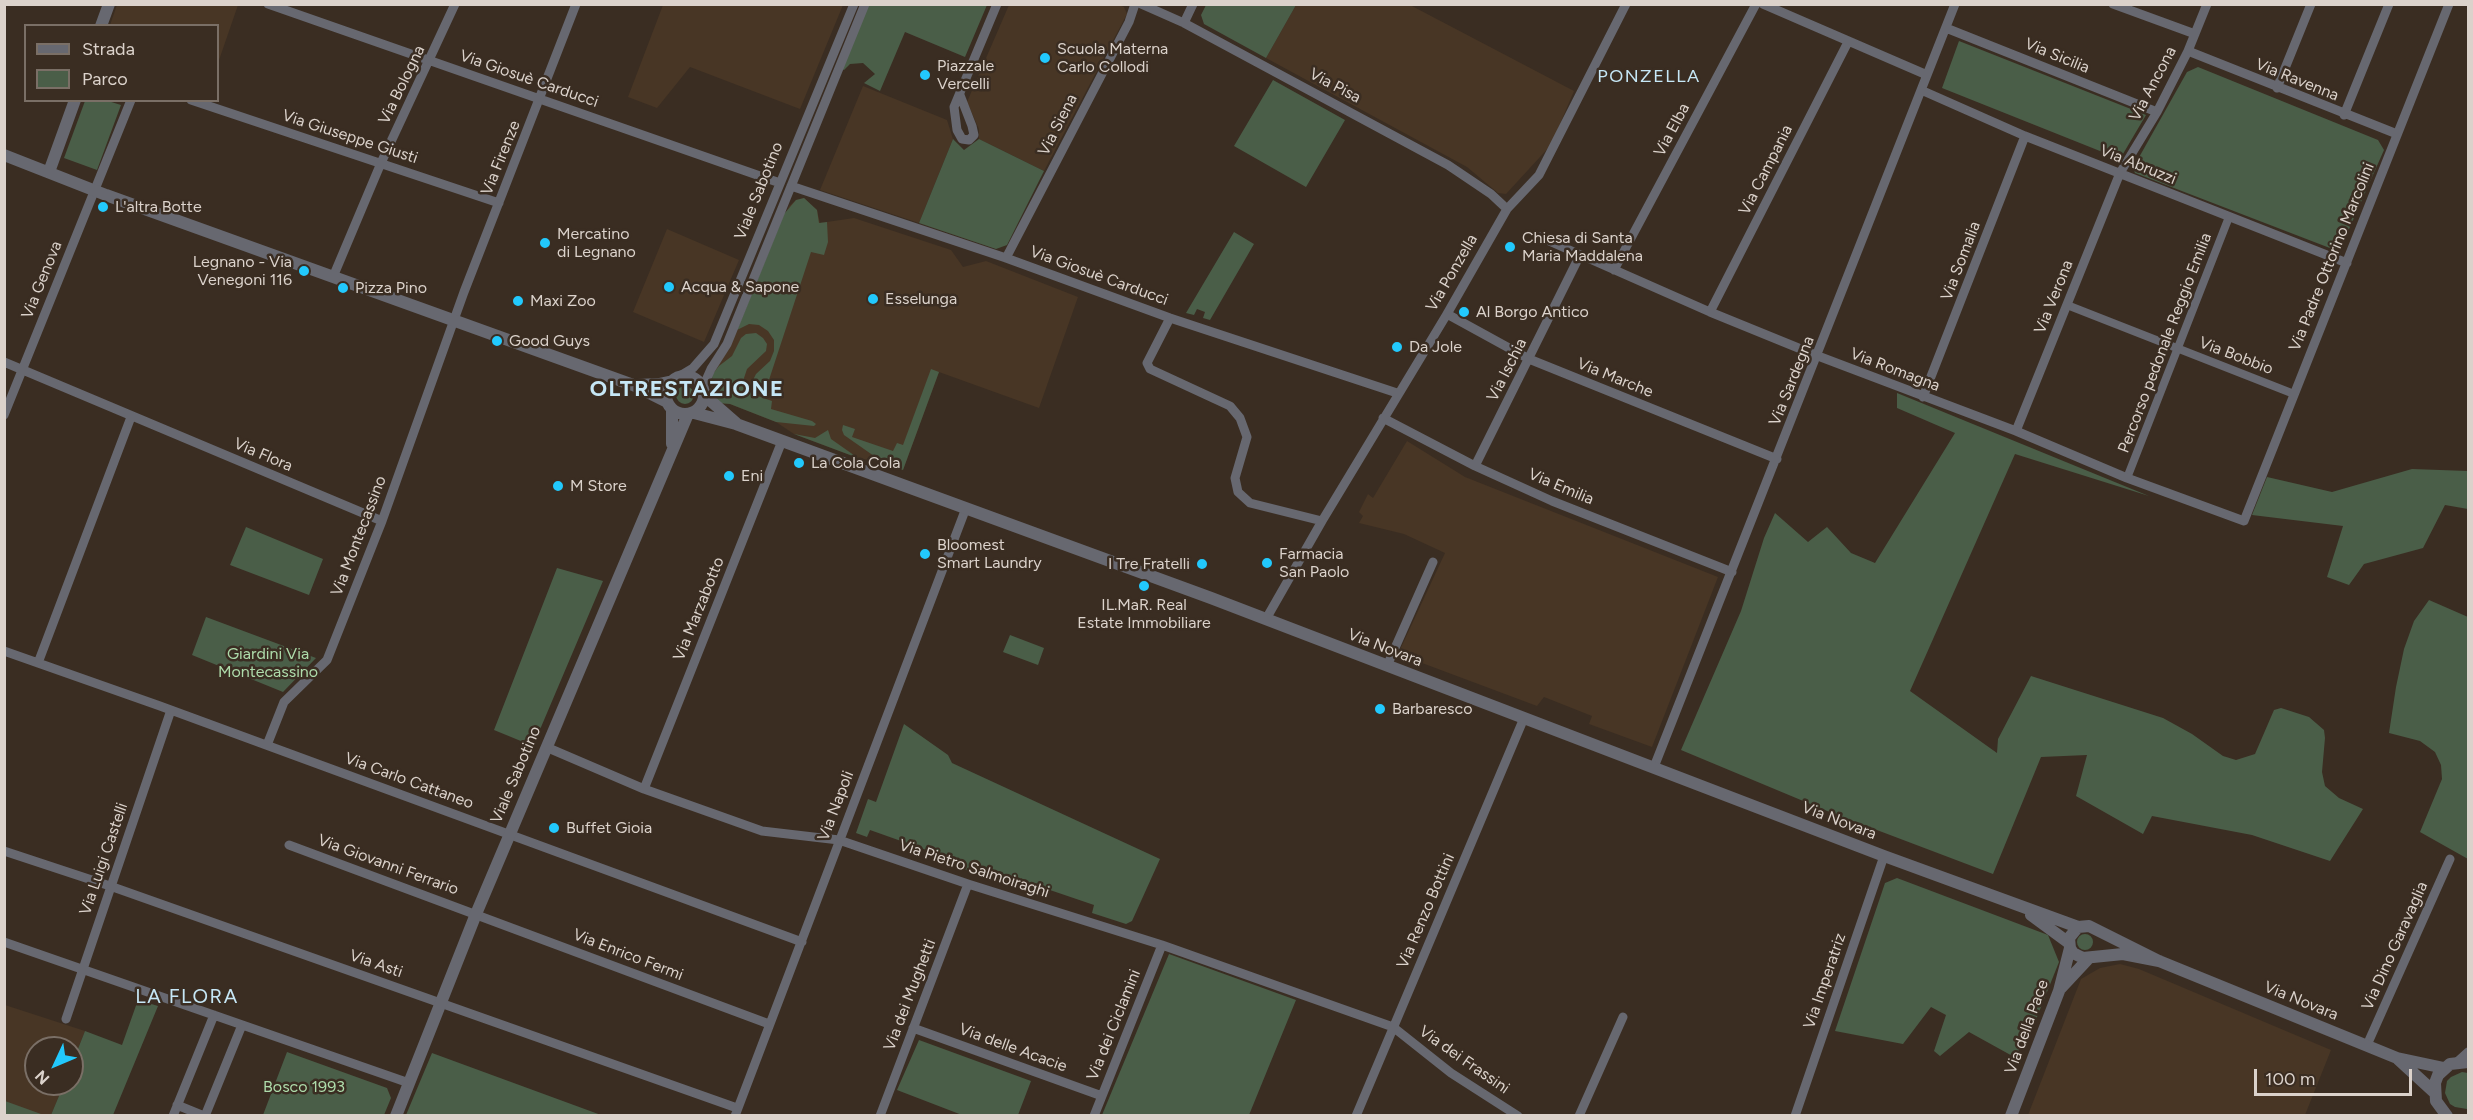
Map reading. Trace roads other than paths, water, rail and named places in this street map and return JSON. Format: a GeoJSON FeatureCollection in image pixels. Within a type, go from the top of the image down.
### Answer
{"type":"FeatureCollection","features":[{"type":"Feature","properties":{"kind":"street"},"geometry":{"type":"LineString","coordinates":[[102,24],[109,4]]}},
{"type":"Feature","properties":{"kind":"street","name":"Via Giosuè Carducci"},"geometry":{"type":"LineString","coordinates":[[268,4],[780,183]]}},
{"type":"Feature","properties":{"kind":"street","name":"Via Bologna"},"geometry":{"type":"LineString","coordinates":[[333,277],[381,163],[455,4]]}},
{"type":"Feature","properties":{"kind":"street","name":"Via Firenze"},"geometry":{"type":"LineString","coordinates":[[453,322],[576,4]]}},
{"type":"Feature","properties":{"kind":"street","name":"Viale Sabotino"},"geometry":{"type":"LineString","coordinates":[[675,379],[693,368],[714,344],[854,4]]}},
{"type":"Feature","properties":{"kind":"street","name":"Viale Sabotino"},"geometry":{"type":"LineString","coordinates":[[704,392],[711,369],[727,344],[865,4]]}},
{"type":"Feature","properties":{"kind":"street"},"geometry":{"type":"LineString","coordinates":[[960,95],[997,4]]}},
{"type":"Feature","properties":{"kind":"street","name":"Via Siena"},"geometry":{"type":"LineString","coordinates":[[1006,258],[1129,22],[1135,4]]}},
{"type":"Feature","properties":{"kind":"street","name":"Via Pisa"},"geometry":{"type":"LineString","coordinates":[[1141,4],[1184,23],[1448,165],[1491,194],[1507,209]]}},
{"type":"Feature","properties":{"kind":"street"},"geometry":{"type":"LineString","coordinates":[[1184,23],[1194,4]]}},
{"type":"Feature","properties":{"kind":"street","name":"Via Ponzella"},"geometry":{"type":"LineString","coordinates":[[1266,620],[1397,393],[1447,314],[1507,209],[1539,175],[1626,4]]}},
{"type":"Feature","properties":{"kind":"street","name":"Via Elba"},"geometry":{"type":"LineString","coordinates":[[1614,270],[1756,4]]}},
{"type":"Feature","properties":{"kind":"street"},"geometry":{"type":"LineString","coordinates":[[1763,4],[1927,75]]}},
{"type":"Feature","properties":{"kind":"street","name":"Via Sardegna"},"geometry":{"type":"LineString","coordinates":[[1654,767],[1955,4]]}},
{"type":"Feature","properties":{"kind":"street"},"geometry":{"type":"LineString","coordinates":[[2113,4],[2195,34]]}},
{"type":"Feature","properties":{"kind":"street","name":"Via Ancona"},"geometry":{"type":"LineString","coordinates":[[2120,173],[2157,112],[2188,51],[2207,4]]}},
{"type":"Feature","properties":{"kind":"street"},"geometry":{"type":"LineString","coordinates":[[2277,88],[2311,4]]}},
{"type":"Feature","properties":{"kind":"street"},"geometry":{"type":"LineString","coordinates":[[2344,115],[2389,4]]}},
{"type":"Feature","properties":{"kind":"street","name":"Via Padre Ottorino Marcolini"},"geometry":{"type":"LineString","coordinates":[[2244,520],[2449,4]]}},
{"type":"Feature","properties":{"kind":"street","name":"Via Sicilia"},"geometry":{"type":"LineString","coordinates":[[1946,28],[2157,112]]}},
{"type":"Feature","properties":{"kind":"street","name":"Via Campania"},"geometry":{"type":"LineString","coordinates":[[1710,312],[1848,42]]}},
{"type":"Feature","properties":{"kind":"street","name":"Via Ravenna"},"geometry":{"type":"LineString","coordinates":[[2188,51],[2344,115],[2397,134]]}},
{"type":"Feature","properties":{"kind":"street","name":"Via Abruzzi"},"geometry":{"type":"LineString","coordinates":[[1921,90],[2025,136],[2347,262]]}},
{"type":"Feature","properties":{"kind":"street"},"geometry":{"type":"LineString","coordinates":[[49,172],[74,102]]}},
{"type":"Feature","properties":{"kind":"street","name":"Via Genova"},"geometry":{"type":"LineString","coordinates":[[4,415],[95,190],[128,102]]}},
{"type":"Feature","properties":{"kind":"street","name":"Via Giuseppe Giusti"},"geometry":{"type":"LineString","coordinates":[[197,102],[499,203]]}},
{"type":"Feature","properties":{"kind":"street","name":"Via Somalia"},"geometry":{"type":"LineString","coordinates":[[1923,397],[2025,136]]}},
{"type":"Feature","properties":{"kind":"street"},"geometry":{"type":"LineString","coordinates":[[4,155],[453,322],[633,385],[670,406],[677,413],[691,414],[702,406],[704,392],[700,382],[690,376],[659,384],[633,385]]}},
{"type":"Feature","properties":{"kind":"street","name":"Via Verona"},"geometry":{"type":"LineString","coordinates":[[2016,431],[2120,173]]}},
{"type":"Feature","properties":{"kind":"street","name":"Via Giosuè Carducci"},"geometry":{"type":"LineString","coordinates":[[791,186],[1006,258],[1170,318],[1397,393]]}},
{"type":"Feature","properties":{"kind":"street","name":"Percorso pedonale Reggio Emilia"},"geometry":{"type":"LineString","coordinates":[[2127,478],[2229,217]]}},
{"type":"Feature","properties":{"kind":"street","name":"Via Romagna"},"geometry":{"type":"LineString","coordinates":[[1540,237],[1710,312],[1818,356],[2016,431],[2127,478],[2244,520]]}},
{"type":"Feature","properties":{"kind":"street","name":"Via Ischia"},"geometry":{"type":"LineString","coordinates":[[1475,466],[1580,255]]}},
{"type":"Feature","properties":{"kind":"street","name":"Via Bobbio"},"geometry":{"type":"LineString","coordinates":[[2067,305],[2294,394]]}},
{"type":"Feature","properties":{"kind":"street","name":"Via Marche"},"geometry":{"type":"LineString","coordinates":[[1447,314],[1529,359],[1777,459]]}},
{"type":"Feature","properties":{"kind":"street"},"geometry":{"type":"LineString","coordinates":[[1170,318],[1147,363],[1150,369],[1230,406],[1240,418],[1247,437],[1235,478],[1238,492],[1250,503],[1322,521]]}},
{"type":"Feature","properties":{"kind":"street","name":"Via Montecassino"},"geometry":{"type":"LineString","coordinates":[[267,745],[284,702],[327,660],[382,521],[453,322]]}},
{"type":"Feature","properties":{"kind":"street","name":"Via Flora"},"geometry":{"type":"LineString","coordinates":[[4,362],[382,521]]}},
{"type":"Feature","properties":{"kind":"street"},"geometry":{"type":"LineString","coordinates":[[670,406],[667,390],[675,379]]}},
{"type":"Feature","properties":{"kind":"street","name":"Via Novara"},"geometry":{"type":"LineString","coordinates":[[704,392],[736,424]]}},
{"type":"Feature","properties":{"kind":"street","name":"Viale Sabotino"},"geometry":{"type":"LineString","coordinates":[[670,406],[672,450]]}},
{"type":"Feature","properties":{"kind":"street","name":"Viale Sabotino"},"geometry":{"type":"LineString","coordinates":[[396,1116],[476,914],[546,747],[672,450],[691,414]]}},
{"type":"Feature","properties":{"kind":"street","name":"Via Novara"},"geometry":{"type":"LineString","coordinates":[[691,414],[736,424],[966,508],[1654,767],[2020,908],[2078,927],[2089,926],[2159,961],[2367,1046],[2397,1058],[2444,1068]]}},
{"type":"Feature","properties":{"kind":"street"},"geometry":{"type":"LineString","coordinates":[[38,663],[131,417]]}},
{"type":"Feature","properties":{"kind":"street","name":"Via Emilia"},"geometry":{"type":"LineString","coordinates":[[1383,418],[1475,466],[1552,501],[1732,572]]}},
{"type":"Feature","properties":{"kind":"street","name":"Via Marzabotto"},"geometry":{"type":"LineString","coordinates":[[644,789],[782,441]]}},
{"type":"Feature","properties":{"kind":"street","name":"Via Napoli"},"geometry":{"type":"LineString","coordinates":[[736,1112],[966,508]]}},
{"type":"Feature","properties":{"kind":"street"},"geometry":{"type":"LineString","coordinates":[[1387,666],[1433,562]]}},
{"type":"Feature","properties":{"kind":"street","name":"Via Carlo Cattaneo"},"geometry":{"type":"LineString","coordinates":[[4,651],[802,942]]}},
{"type":"Feature","properties":{"kind":"street","name":"Via Luigi Castelli"},"geometry":{"type":"LineString","coordinates":[[66,1018],[171,710]]}},
{"type":"Feature","properties":{"kind":"street","name":"Via Renzo Bottini"},"geometry":{"type":"LineString","coordinates":[[1356,1116],[1524,718]]}},
{"type":"Feature","properties":{"kind":"street","name":"Via Pietro Salmoiraghi"},"geometry":{"type":"LineString","coordinates":[[546,747],[644,789],[762,831],[839,840],[968,884],[1162,945],[1393,1027]]}},
{"type":"Feature","properties":{"kind":"street","name":"Via Giovanni Ferrario"},"geometry":{"type":"LineString","coordinates":[[289,844],[476,914]]}},
{"type":"Feature","properties":{"kind":"street","name":"Via Asti"},"geometry":{"type":"LineString","coordinates":[[4,851],[441,1003],[736,1112]]}},
{"type":"Feature","properties":{"kind":"street","name":"Via Imperatriz"},"geometry":{"type":"LineString","coordinates":[[1795,1116],[1884,856]]}},
{"type":"Feature","properties":{"kind":"street","name":"Via Dino Garavaglia"},"geometry":{"type":"LineString","coordinates":[[2367,1046],[2450,859]]}},
{"type":"Feature","properties":{"kind":"street","name":"Via dei Mughetti"},"geometry":{"type":"LineString","coordinates":[[880,1116],[968,884]]}},
{"type":"Feature","properties":{"kind":"street","name":"Via Novara"},"geometry":{"type":"LineString","coordinates":[[2020,908],[2070,946],[2078,957],[2123,954],[2159,961]]}},
{"type":"Feature","properties":{"kind":"street","name":"Via Enrico Fermi"},"geometry":{"type":"LineString","coordinates":[[476,914],[769,1024]]}},
{"type":"Feature","properties":{"kind":"street"},"geometry":{"type":"LineString","coordinates":[[2070,946],[2071,934],[2078,927]]}},
{"type":"Feature","properties":{"kind":"street"},"geometry":{"type":"LineString","coordinates":[[2059,991],[2101,948],[2102,942],[2098,931]]}},
{"type":"Feature","properties":{"kind":"street"},"geometry":{"type":"LineString","coordinates":[[4,942],[409,1083]]}},
{"type":"Feature","properties":{"kind":"street","name":"Via dei Ciclamini"},"geometry":{"type":"LineString","coordinates":[[1094,1116],[1162,945]]}},
{"type":"Feature","properties":{"kind":"street","name":"Via della Pace"},"geometry":{"type":"LineString","coordinates":[[2011,1116],[2059,991],[2070,946]]}},
{"type":"Feature","properties":{"kind":"street"},"geometry":{"type":"LineString","coordinates":[[173,1116],[214,1015]]}},
{"type":"Feature","properties":{"kind":"street"},"geometry":{"type":"LineString","coordinates":[[1579,1116],[1623,1017]]}},
{"type":"Feature","properties":{"kind":"street"},"geometry":{"type":"LineString","coordinates":[[177,1105],[205,1116],[242,1025]]}},
{"type":"Feature","properties":{"kind":"street","name":"Via dei Frassini"},"geometry":{"type":"LineString","coordinates":[[1393,1027],[1451,1073],[1518,1116]]}},
{"type":"Feature","properties":{"kind":"street","name":"Via delle Acacie"},"geometry":{"type":"LineString","coordinates":[[913,1028],[1102,1096]]}},
{"type":"Feature","properties":{"kind":"street"},"geometry":{"type":"LineString","coordinates":[[2434,1092],[2438,1075],[2444,1068],[2463,1062],[2469,1052]]}},
{"type":"Feature","properties":{"kind":"street","name":"Via Novara"},"geometry":{"type":"LineString","coordinates":[[2397,1058],[2434,1092],[2436,1101],[2447,1116]]}},
{"type":"Feature","properties":{"kind":"place","name":"Scuola Materna Carlo Collodi"},"geometry":{"type":"Point","coordinates":[1045,58]}},
{"type":"Feature","properties":{"kind":"place","name":"Piazzale Vercelli"},"geometry":{"type":"Point","coordinates":[925,75]}},
{"type":"Feature","properties":{"kind":"place","name":"L'altra Botte"},"geometry":{"type":"Point","coordinates":[103,207]}},
{"type":"Feature","properties":{"kind":"place","name":"Mercatino di Legnano"},"geometry":{"type":"Point","coordinates":[545,243]}},
{"type":"Feature","properties":{"kind":"place","name":"Chiesa di Santa Maria Maddalena"},"geometry":{"type":"Point","coordinates":[1510,247]}},
{"type":"Feature","properties":{"kind":"place","name":"Legnano - Via Venegoni 116"},"geometry":{"type":"Point","coordinates":[304,271]}},
{"type":"Feature","properties":{"kind":"place","name":"Acqua & Sapone"},"geometry":{"type":"Point","coordinates":[669,287]}},
{"type":"Feature","properties":{"kind":"place","name":"Pizza Pino"},"geometry":{"type":"Point","coordinates":[343,288]}},
{"type":"Feature","properties":{"kind":"place","name":"Esselunga"},"geometry":{"type":"Point","coordinates":[873,299]}},
{"type":"Feature","properties":{"kind":"place","name":"Maxi Zoo"},"geometry":{"type":"Point","coordinates":[518,301]}},
{"type":"Feature","properties":{"kind":"place","name":"Al Borgo Antico"},"geometry":{"type":"Point","coordinates":[1464,312]}},
{"type":"Feature","properties":{"kind":"place","name":"Good Guys"},"geometry":{"type":"Point","coordinates":[497,341]}},
{"type":"Feature","properties":{"kind":"place","name":"Da Jole"},"geometry":{"type":"Point","coordinates":[1397,347]}},
{"type":"Feature","properties":{"kind":"place","name":"La Cola Cola"},"geometry":{"type":"Point","coordinates":[799,463]}},
{"type":"Feature","properties":{"kind":"place","name":"Eni"},"geometry":{"type":"Point","coordinates":[729,476]}},
{"type":"Feature","properties":{"kind":"place","name":"M Store"},"geometry":{"type":"Point","coordinates":[558,486]}},
{"type":"Feature","properties":{"kind":"place","name":"Bloomest Smart Laundry"},"geometry":{"type":"Point","coordinates":[925,554]}},
{"type":"Feature","properties":{"kind":"place","name":"Farmacia San Paolo"},"geometry":{"type":"Point","coordinates":[1267,563]}},
{"type":"Feature","properties":{"kind":"place","name":"I Tre Fratelli"},"geometry":{"type":"Point","coordinates":[1202,564]}},
{"type":"Feature","properties":{"kind":"place","name":"IL.MaR. Real Estate Immobiliare"},"geometry":{"type":"Point","coordinates":[1144,586]}},
{"type":"Feature","properties":{"kind":"place","name":"Barbaresco"},"geometry":{"type":"Point","coordinates":[1380,709]}},
{"type":"Feature","properties":{"kind":"place","name":"Buffet Gioia"},"geometry":{"type":"Point","coordinates":[554,828]}},
{"type":"Feature","properties":{"kind":"district","name":"PONZELLA"},"geometry":{"type":"Point","coordinates":[1649,77]}},
{"type":"Feature","properties":{"kind":"district","name":"OLTRESTAZIONE"},"geometry":{"type":"Point","coordinates":[687,390]}},
{"type":"Feature","properties":{"kind":"district","name":"LA FLORA"},"geometry":{"type":"Point","coordinates":[187,997]}},
{"type":"Feature","properties":{"kind":"park label","name":"Giardini Via Montecassino"},"geometry":{"type":"Point","coordinates":[268,663]}},
{"type":"Feature","properties":{"kind":"park label","name":"Bosco 1993"},"geometry":{"type":"Point","coordinates":[304,1087]}}]}
